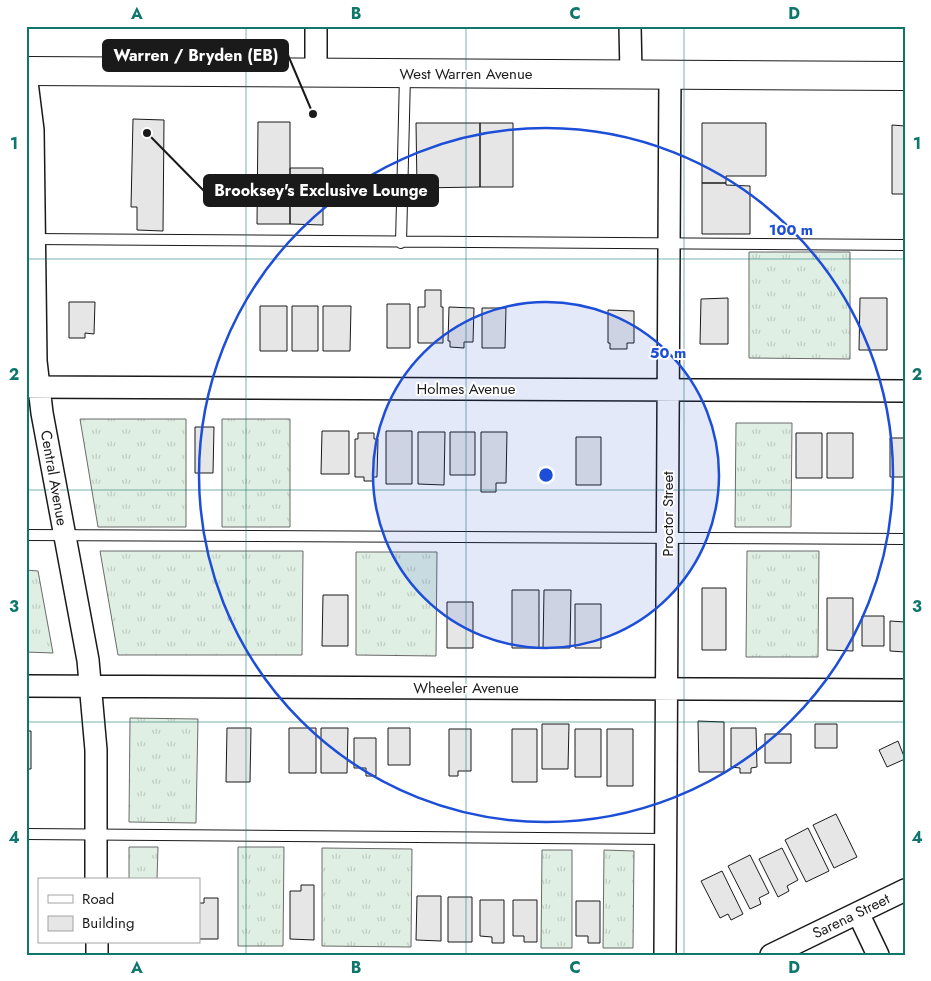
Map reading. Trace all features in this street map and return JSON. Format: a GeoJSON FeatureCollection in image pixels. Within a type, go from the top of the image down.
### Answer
{"type":"FeatureCollection","features":[{"type":"Feature","properties":{"kind":"main road","name":"West Warren Avenue"},"geometry":{"type":"LineString","coordinates":[[26,73],[905,76]]}},
{"type":"Feature","properties":{"kind":"street"},"geometry":{"type":"LineString","coordinates":[[316,26],[316,73]]}},
{"type":"Feature","properties":{"kind":"street"},"geometry":{"type":"LineString","coordinates":[[630,26],[631,74]]}},
{"type":"Feature","properties":{"kind":"street","name":"Central Avenue"},"geometry":{"type":"LineString","coordinates":[[26,73],[33,124],[30,239],[36,361],[32,387],[85,636],[96,750],[96,878]]}},
{"type":"Feature","properties":{"kind":"street","name":"Proctor Street"},"geometry":{"type":"LineString","coordinates":[[665,955],[670,74]]}},
{"type":"Feature","properties":{"kind":"street","name":"Holmes Avenue"},"geometry":{"type":"LineString","coordinates":[[32,387],[905,392]]}},
{"type":"Feature","properties":{"kind":"street","name":"Wheeler Avenue"},"geometry":{"type":"LineString","coordinates":[[26,686],[905,690]]}},
{"type":"Feature","properties":{"kind":"street","name":"Sarena Street"},"geometry":{"type":"LineString","coordinates":[[771,955],[905,890]]}},
{"type":"Feature","properties":{"kind":"street"},"geometry":{"type":"LineString","coordinates":[[858,913],[878,955]]}},
{"type":"Feature","properties":{"kind":"lane"},"geometry":{"type":"LineString","coordinates":[[401,243],[405,74]]}},
{"type":"Feature","properties":{"kind":"lane"},"geometry":{"type":"LineString","coordinates":[[30,239],[401,243],[905,244]]}},
{"type":"Feature","properties":{"kind":"lane"},"geometry":{"type":"LineString","coordinates":[[26,535],[905,539]]}},
{"type":"Feature","properties":{"kind":"lane"},"geometry":{"type":"LineString","coordinates":[[26,834],[666,839]]}},
{"type":"Feature","properties":{"kind":"green space"},"geometry":{"type":"Polygon","coordinates":[[[749,252],[850,252],[850,359],[749,358],[749,252]]]}},
{"type":"Feature","properties":{"kind":"green space"},"geometry":{"type":"Polygon","coordinates":[[[80,419],[186,419],[186,527],[98,527],[80,419]]]}},
{"type":"Feature","properties":{"kind":"green space"},"geometry":{"type":"Polygon","coordinates":[[[222,419],[290,419],[290,527],[222,527],[222,419]]]}},
{"type":"Feature","properties":{"kind":"green space"},"geometry":{"type":"Polygon","coordinates":[[[736,423],[792,423],[791,527],[735,527],[736,423]]]}},
{"type":"Feature","properties":{"kind":"green space"},"geometry":{"type":"Polygon","coordinates":[[[100,551],[303,551],[302,655],[118,655],[100,551]]]}},
{"type":"Feature","properties":{"kind":"green space"},"geometry":{"type":"Polygon","coordinates":[[[747,551],[819,551],[818,657],[746,657],[747,551]]]}},
{"type":"Feature","properties":{"kind":"green space"},"geometry":{"type":"Polygon","coordinates":[[[356,552],[437,552],[436,656],[356,655],[356,552]]]}},
{"type":"Feature","properties":{"kind":"green space"},"geometry":{"type":"Polygon","coordinates":[[[26,570],[38,571],[53,653],[26,652],[26,570]]]}},
{"type":"Feature","properties":{"kind":"green space"},"geometry":{"type":"Polygon","coordinates":[[[130,718],[198,719],[196,823],[129,822],[130,718]]]}},
{"type":"Feature","properties":{"kind":"green space"},"geometry":{"type":"Polygon","coordinates":[[[129,847],[158,847],[157,878],[129,878],[129,847]]]}},
{"type":"Feature","properties":{"kind":"green space"},"geometry":{"type":"Polygon","coordinates":[[[238,847],[284,847],[283,946],[238,946],[238,847]]]}},
{"type":"Feature","properties":{"kind":"green space"},"geometry":{"type":"Polygon","coordinates":[[[322,848],[412,849],[411,947],[322,946],[322,848]]]}},
{"type":"Feature","properties":{"kind":"green space"},"geometry":{"type":"Polygon","coordinates":[[[542,850],[572,850],[572,948],[541,948],[542,850]]]}},
{"type":"Feature","properties":{"kind":"green space"},"geometry":{"type":"Polygon","coordinates":[[[604,850],[634,851],[633,948],[603,948],[604,850]]]}},
{"type":"Feature","properties":{"kind":"building"},"geometry":{"type":"Polygon","coordinates":[[[133,119],[164,120],[163,231],[137,230],[137,207],[131,207],[133,119]]]}},
{"type":"Feature","properties":{"kind":"building"},"geometry":{"type":"Polygon","coordinates":[[[258,122],[290,122],[290,224],[257,224],[258,122]]]}},
{"type":"Feature","properties":{"kind":"building"},"geometry":{"type":"Polygon","coordinates":[[[416,123],[480,123],[480,187],[417,188],[416,123]]]}},
{"type":"Feature","properties":{"kind":"building"},"geometry":{"type":"Polygon","coordinates":[[[480,123],[513,123],[513,187],[480,187],[480,123]]]}},
{"type":"Feature","properties":{"kind":"building"},"geometry":{"type":"Polygon","coordinates":[[[702,123],[766,123],[766,176],[726,176],[726,183],[702,183],[702,123]]]}},
{"type":"Feature","properties":{"kind":"building"},"geometry":{"type":"Polygon","coordinates":[[[892,125],[905,126],[905,194],[892,194],[892,125]]]}},
{"type":"Feature","properties":{"kind":"building"},"geometry":{"type":"Polygon","coordinates":[[[290,168],[323,168],[323,225],[290,224],[290,168]]]}},
{"type":"Feature","properties":{"kind":"building"},"geometry":{"type":"Polygon","coordinates":[[[702,183],[750,186],[750,234],[702,234],[702,183]]]}},
{"type":"Feature","properties":{"kind":"building"},"geometry":{"type":"Polygon","coordinates":[[[425,290],[441,290],[443,343],[418,343],[418,307],[425,307],[425,290]]]}},
{"type":"Feature","properties":{"kind":"building"},"geometry":{"type":"Polygon","coordinates":[[[728,298],[728,344],[700,344],[701,299],[728,298]]]}},
{"type":"Feature","properties":{"kind":"building"},"geometry":{"type":"Polygon","coordinates":[[[860,298],[887,298],[887,350],[859,350],[860,298]]]}},
{"type":"Feature","properties":{"kind":"building"},"geometry":{"type":"Polygon","coordinates":[[[69,302],[95,302],[94,334],[85,333],[85,338],[69,338],[69,302]]]}},
{"type":"Feature","properties":{"kind":"building"},"geometry":{"type":"Polygon","coordinates":[[[387,304],[410,304],[410,348],[387,348],[387,304]]]}},
{"type":"Feature","properties":{"kind":"building"},"geometry":{"type":"Polygon","coordinates":[[[260,306],[287,306],[287,351],[260,351],[260,306]]]}},
{"type":"Feature","properties":{"kind":"building"},"geometry":{"type":"Polygon","coordinates":[[[292,306],[318,306],[318,351],[292,351],[292,306]]]}},
{"type":"Feature","properties":{"kind":"building"},"geometry":{"type":"Polygon","coordinates":[[[323,306],[351,306],[350,351],[323,351],[323,306]]]}},
{"type":"Feature","properties":{"kind":"building"},"geometry":{"type":"Polygon","coordinates":[[[449,307],[474,308],[473,342],[464,342],[464,348],[450,347],[450,341],[448,341],[449,307]]]}},
{"type":"Feature","properties":{"kind":"building"},"geometry":{"type":"Polygon","coordinates":[[[482,308],[506,308],[505,348],[482,348],[482,308]]]}},
{"type":"Feature","properties":{"kind":"building"},"geometry":{"type":"Polygon","coordinates":[[[608,310],[634,311],[634,343],[627,343],[627,349],[610,349],[610,343],[608,343],[608,310]]]}},
{"type":"Feature","properties":{"kind":"building"},"geometry":{"type":"Polygon","coordinates":[[[195,427],[214,427],[213,473],[195,473],[195,427]]]}},
{"type":"Feature","properties":{"kind":"building"},"geometry":{"type":"Polygon","coordinates":[[[322,431],[349,431],[349,474],[321,474],[322,431]]]}},
{"type":"Feature","properties":{"kind":"building"},"geometry":{"type":"Polygon","coordinates":[[[386,431],[412,431],[412,484],[386,484],[386,431]]]}},
{"type":"Feature","properties":{"kind":"building"},"geometry":{"type":"Polygon","coordinates":[[[418,432],[445,432],[444,485],[418,484],[418,432]]]}},
{"type":"Feature","properties":{"kind":"building"},"geometry":{"type":"Polygon","coordinates":[[[450,432],[475,432],[475,475],[450,475],[450,432]]]}},
{"type":"Feature","properties":{"kind":"building"},"geometry":{"type":"Polygon","coordinates":[[[481,432],[507,432],[506,483],[496,483],[496,492],[481,492],[481,432]]]}},
{"type":"Feature","properties":{"kind":"building"},"geometry":{"type":"Polygon","coordinates":[[[358,433],[374,433],[374,439],[378,439],[377,477],[373,477],[373,481],[364,481],[364,477],[355,477],[355,439],[358,439],[358,433]]]}},
{"type":"Feature","properties":{"kind":"building"},"geometry":{"type":"Polygon","coordinates":[[[796,433],[822,433],[822,478],[796,478],[796,433]]]}},
{"type":"Feature","properties":{"kind":"building"},"geometry":{"type":"Polygon","coordinates":[[[827,433],[853,433],[853,478],[827,478],[827,433]]]}},
{"type":"Feature","properties":{"kind":"building"},"geometry":{"type":"Polygon","coordinates":[[[576,437],[601,437],[601,485],[576,485],[576,437]]]}},
{"type":"Feature","properties":{"kind":"building"},"geometry":{"type":"Polygon","coordinates":[[[890,438],[905,438],[905,477],[890,477],[890,438]]]}},
{"type":"Feature","properties":{"kind":"building"},"geometry":{"type":"Polygon","coordinates":[[[702,588],[726,588],[726,650],[702,650],[702,588]]]}},
{"type":"Feature","properties":{"kind":"building"},"geometry":{"type":"Polygon","coordinates":[[[512,590],[539,590],[539,648],[512,648],[512,590]]]}},
{"type":"Feature","properties":{"kind":"building"},"geometry":{"type":"Polygon","coordinates":[[[544,590],[571,590],[570,648],[543,648],[544,590]]]}},
{"type":"Feature","properties":{"kind":"building"},"geometry":{"type":"Polygon","coordinates":[[[323,595],[348,595],[348,646],[322,646],[323,595]]]}},
{"type":"Feature","properties":{"kind":"building"},"geometry":{"type":"Polygon","coordinates":[[[827,598],[853,598],[853,651],[827,650],[827,598]]]}},
{"type":"Feature","properties":{"kind":"building"},"geometry":{"type":"Polygon","coordinates":[[[447,602],[473,602],[473,648],[447,648],[447,602]]]}},
{"type":"Feature","properties":{"kind":"building"},"geometry":{"type":"Polygon","coordinates":[[[575,604],[601,604],[601,648],[575,648],[575,604]]]}},
{"type":"Feature","properties":{"kind":"building"},"geometry":{"type":"Polygon","coordinates":[[[862,616],[884,616],[884,646],[862,646],[862,616]]]}},
{"type":"Feature","properties":{"kind":"building"},"geometry":{"type":"Polygon","coordinates":[[[890,621],[905,622],[905,652],[890,651],[890,621]]]}},
{"type":"Feature","properties":{"kind":"building"},"geometry":{"type":"Polygon","coordinates":[[[698,721],[724,722],[724,772],[699,772],[698,721]]]}},
{"type":"Feature","properties":{"kind":"building"},"geometry":{"type":"Polygon","coordinates":[[[542,724],[569,724],[568,769],[542,769],[542,724]]]}},
{"type":"Feature","properties":{"kind":"building"},"geometry":{"type":"Polygon","coordinates":[[[815,724],[837,724],[837,748],[815,748],[815,724]]]}},
{"type":"Feature","properties":{"kind":"building"},"geometry":{"type":"Polygon","coordinates":[[[227,728],[251,728],[250,782],[226,782],[227,728]]]}},
{"type":"Feature","properties":{"kind":"building"},"geometry":{"type":"Polygon","coordinates":[[[289,728],[316,728],[316,773],[289,773],[289,728]]]}},
{"type":"Feature","properties":{"kind":"building"},"geometry":{"type":"Polygon","coordinates":[[[321,728],[348,728],[347,773],[321,773],[321,728]]]}},
{"type":"Feature","properties":{"kind":"building"},"geometry":{"type":"Polygon","coordinates":[[[388,728],[410,728],[410,765],[388,765],[388,728]]]}},
{"type":"Feature","properties":{"kind":"building"},"geometry":{"type":"Polygon","coordinates":[[[731,728],[756,728],[757,767],[751,768],[751,773],[740,773],[740,768],[731,767],[731,728]]]}},
{"type":"Feature","properties":{"kind":"building"},"geometry":{"type":"Polygon","coordinates":[[[449,729],[471,729],[471,771],[458,771],[458,776],[449,776],[449,729]]]}},
{"type":"Feature","properties":{"kind":"building"},"geometry":{"type":"Polygon","coordinates":[[[512,729],[537,729],[537,782],[512,782],[512,729]]]}},
{"type":"Feature","properties":{"kind":"building"},"geometry":{"type":"Polygon","coordinates":[[[575,729],[601,729],[601,777],[575,777],[575,729]]]}},
{"type":"Feature","properties":{"kind":"building"},"geometry":{"type":"Polygon","coordinates":[[[607,729],[633,729],[633,786],[607,786],[607,729]]]}},
{"type":"Feature","properties":{"kind":"building"},"geometry":{"type":"Polygon","coordinates":[[[26,731],[31,731],[31,769],[26,769],[26,731]]]}},
{"type":"Feature","properties":{"kind":"building"},"geometry":{"type":"Polygon","coordinates":[[[765,734],[791,734],[791,763],[765,763],[765,734]]]}},
{"type":"Feature","properties":{"kind":"building"},"geometry":{"type":"Polygon","coordinates":[[[354,738],[376,738],[376,776],[366,776],[366,768],[354,768],[354,738]]]}},
{"type":"Feature","properties":{"kind":"building"},"geometry":{"type":"Polygon","coordinates":[[[898,741],[905,759],[887,767],[879,750],[898,741]]]}},
{"type":"Feature","properties":{"kind":"building"},"geometry":{"type":"Polygon","coordinates":[[[836,814],[857,857],[834,868],[813,825],[836,814]]]}},
{"type":"Feature","properties":{"kind":"building"},"geometry":{"type":"Polygon","coordinates":[[[808,828],[829,871],[806,882],[785,840],[808,828]]]}},
{"type":"Feature","properties":{"kind":"building"},"geometry":{"type":"Polygon","coordinates":[[[782,848],[798,880],[787,886],[789,891],[778,897],[759,859],[782,848]]]}},
{"type":"Feature","properties":{"kind":"building"},"geometry":{"type":"Polygon","coordinates":[[[750,855],[769,893],[759,898],[761,904],[750,909],[728,866],[750,855]]]}},
{"type":"Feature","properties":{"kind":"building"},"geometry":{"type":"Polygon","coordinates":[[[722,871],[743,914],[731,920],[728,914],[720,918],[701,881],[722,871]]]}},
{"type":"Feature","properties":{"kind":"building"},"geometry":{"type":"Polygon","coordinates":[[[301,885],[314,885],[314,940],[290,939],[290,891],[301,891],[301,885]]]}},
{"type":"Feature","properties":{"kind":"building"},"geometry":{"type":"Polygon","coordinates":[[[26,889],[28,889],[28,936],[26,936],[26,889]]]}},
{"type":"Feature","properties":{"kind":"building"},"geometry":{"type":"Polygon","coordinates":[[[417,896],[441,896],[441,941],[416,940],[417,896]]]}},
{"type":"Feature","properties":{"kind":"building"},"geometry":{"type":"Polygon","coordinates":[[[448,897],[472,897],[472,942],[448,942],[448,897]]]}},
{"type":"Feature","properties":{"kind":"building"},"geometry":{"type":"Polygon","coordinates":[[[204,898],[218,898],[218,939],[200,939],[200,903],[204,903],[204,898]]]}},
{"type":"Feature","properties":{"kind":"building"},"geometry":{"type":"Polygon","coordinates":[[[480,900],[504,900],[504,943],[492,943],[492,937],[480,936],[480,900]]]}},
{"type":"Feature","properties":{"kind":"building"},"geometry":{"type":"Polygon","coordinates":[[[513,900],[537,900],[537,942],[524,942],[524,936],[513,936],[513,900]]]}},
{"type":"Feature","properties":{"kind":"building"},"geometry":{"type":"Polygon","coordinates":[[[576,901],[600,901],[600,943],[588,943],[588,936],[576,936],[576,901]]]}},
{"type":"Feature","properties":{"kind":"place","name":"Warren / Bryden (EB)"},"geometry":{"type":"Point","coordinates":[313,114]}},
{"type":"Feature","properties":{"kind":"place","name":"Brooksey's Exclusive Lounge"},"geometry":{"type":"Point","coordinates":[147,133]}}]}
